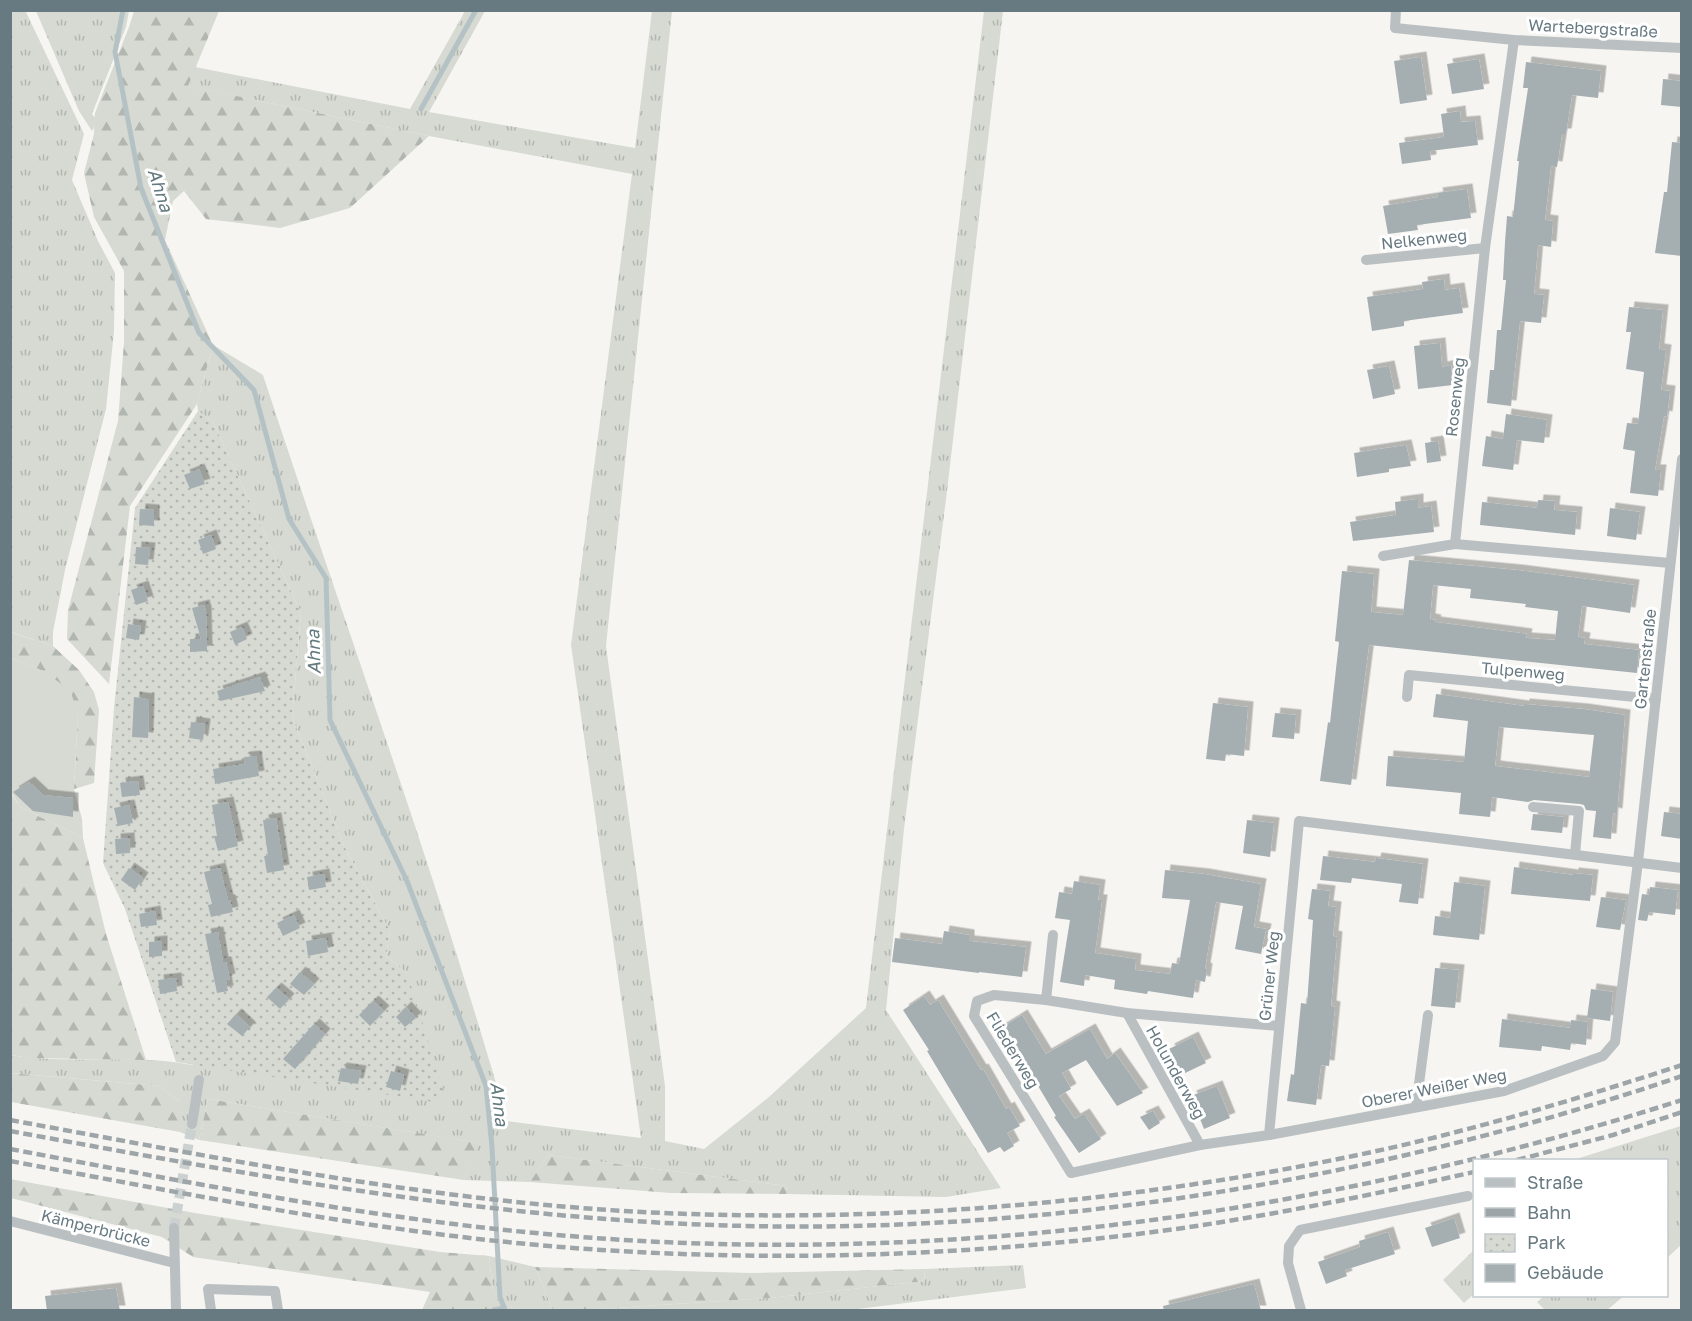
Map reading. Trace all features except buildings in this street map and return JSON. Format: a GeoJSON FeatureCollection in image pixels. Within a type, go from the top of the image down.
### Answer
{"type":"FeatureCollection","features":[{"type":"Feature","properties":{"kind":"street","name":"Wartebergstraße"},"geometry":{"type":"LineString","coordinates":[[1396,10],[1395,28],[1514,40],[1682,48]]}},
{"type":"Feature","properties":{"kind":"street","name":"Rosenweg"},"geometry":{"type":"LineString","coordinates":[[1455,544],[1485,248],[1514,40]]}},
{"type":"Feature","properties":{"kind":"street","name":"Nelkenweg"},"geometry":{"type":"LineString","coordinates":[[1366,260],[1485,248]]}},
{"type":"Feature","properties":{"kind":"street","name":"Gartenstraße"},"geometry":{"type":"LineString","coordinates":[[1638,862],[1682,459]]}},
{"type":"Feature","properties":{"kind":"street"},"geometry":{"type":"LineString","coordinates":[[1383,556],[1455,544],[1670,563]]}},
{"type":"Feature","properties":{"kind":"street","name":"Tulpenweg"},"geometry":{"type":"LineString","coordinates":[[1407,697],[1409,675],[1656,699]]}},
{"type":"Feature","properties":{"kind":"street"},"geometry":{"type":"LineString","coordinates":[[1533,807],[1579,811],[1575,854],[1682,868]]}},
{"type":"Feature","properties":{"kind":"street","name":"Grüner Weg"},"geometry":{"type":"LineString","coordinates":[[1269,1135],[1299,821],[1575,854]]}},
{"type":"Feature","properties":{"kind":"street","name":"Oberer Weißer Weg"},"geometry":{"type":"LineString","coordinates":[[1071,1173],[1200,1145],[1269,1135],[1504,1091],[1603,1056],[1615,1042],[1638,862]]}},
{"type":"Feature","properties":{"kind":"street"},"geometry":{"type":"LineString","coordinates":[[1046,1000],[1053,935]]}},
{"type":"Feature","properties":{"kind":"street","name":"Fliederweg"},"geometry":{"type":"LineString","coordinates":[[1071,1173],[974,1016],[977,1001],[994,995],[1046,1000],[1127,1013],[1279,1026]]}},
{"type":"Feature","properties":{"kind":"street","name":"Holunderweg"},"geometry":{"type":"LineString","coordinates":[[1127,1013],[1200,1145]]}},
{"type":"Feature","properties":{"kind":"street"},"geometry":{"type":"LineString","coordinates":[[1416,1107],[1428,1016]]}},
{"type":"Feature","properties":{"kind":"street"},"geometry":{"type":"LineString","coordinates":[[192,1124],[199,1080]]}},
{"type":"Feature","properties":{"kind":"street"},"geometry":{"type":"LineString","coordinates":[[1301,1311],[1288,1263],[1289,1246],[1300,1230],[1468,1196]]}},
{"type":"Feature","properties":{"kind":"street","name":"Kämperbrücke"},"geometry":{"type":"LineString","coordinates":[[10,1221],[174,1263]]}},
{"type":"Feature","properties":{"kind":"street"},"geometry":{"type":"LineString","coordinates":[[174,1228],[176,1311]]}},
{"type":"Feature","properties":{"kind":"street"},"geometry":{"type":"LineString","coordinates":[[211,1311],[208,1289],[275,1291],[278,1311]]}},
{"type":"Feature","properties":{"kind":"green space"},"geometry":{"type":"Polygon","coordinates":[[[25,10],[84,134],[72,180],[98,241],[115,273],[114,331],[106,409],[65,570],[53,632],[53,646],[11,632],[10,11],[25,10]]]}},
{"type":"Feature","properties":{"kind":"green space"},"geometry":{"type":"Polygon","coordinates":[[[36,11],[129,11],[126,27],[92,114],[98,121],[92,131],[79,111],[36,11]]]}},
{"type":"Feature","properties":{"kind":"green space"},"geometry":{"type":"Polygon","coordinates":[[[134,11],[219,11],[188,86],[429,136],[350,208],[280,228],[206,219],[184,191],[173,201],[165,240],[213,345],[197,404],[130,506],[109,684],[67,639],[68,610],[118,421],[124,342],[124,271],[94,217],[84,173],[94,134],[95,113],[134,11]]]}},
{"type":"Feature","properties":{"kind":"green space"},"geometry":{"type":"Polygon","coordinates":[[[465,11],[485,11],[429,112],[635,148],[652,11],[672,11],[606,646],[665,1086],[665,1141],[704,1149],[769,1097],[866,1008],[984,11],[1003,11],[947,491],[904,829],[886,1010],[1001,1188],[946,1197],[786,1194],[787,1186],[548,1155],[530,1182],[464,1180],[478,1143],[208,1099],[199,1140],[180,1132],[180,1102],[159,1086],[11,1073],[10,1055],[55,1059],[147,1060],[192,1065],[407,973],[386,956],[390,931],[345,848],[292,717],[301,613],[213,422],[198,411],[197,404],[213,345],[263,375],[420,840],[507,1121],[641,1138],[571,645],[632,174],[429,136],[187,86],[195,67],[410,109],[465,11]]]}},
{"type":"Feature","properties":{"kind":"green space"},"geometry":{"type":"Polygon","coordinates":[[[198,411],[213,422],[301,613],[292,717],[345,848],[390,931],[386,956],[407,973],[443,1088],[434,1102],[176,1062],[125,909],[103,863],[114,708],[135,508],[198,411]]]}},
{"type":"Feature","properties":{"kind":"green space"},"geometry":{"type":"Polygon","coordinates":[[[10,632],[53,646],[79,670],[94,692],[99,710],[94,783],[74,789],[78,713],[43,671],[11,658],[10,632]]]}},
{"type":"Feature","properties":{"kind":"green space"},"geometry":{"type":"Polygon","coordinates":[[[11,658],[43,671],[70,690],[78,713],[74,789],[82,819],[83,838],[20,807],[11,792],[11,658]]]}},
{"type":"Feature","properties":{"kind":"green space"},"geometry":{"type":"Polygon","coordinates":[[[10,792],[20,807],[83,838],[106,934],[146,1060],[30,1058],[11,1055],[10,792]]]}},
{"type":"Feature","properties":{"kind":"green space"},"geometry":{"type":"Polygon","coordinates":[[[10,1073],[159,1086],[180,1102],[180,1132],[11,1102],[10,1073]]]}},
{"type":"Feature","properties":{"kind":"green space"},"geometry":{"type":"Polygon","coordinates":[[[208,1099],[479,1143],[464,1180],[199,1140],[208,1099]]]}},
{"type":"Feature","properties":{"kind":"green space"},"geometry":{"type":"Polygon","coordinates":[[[1681,1126],[1681,1245],[1668,1257],[1668,1159],[1576,1159],[1681,1126]]]}},
{"type":"Feature","properties":{"kind":"green space"},"geometry":{"type":"Polygon","coordinates":[[[548,1155],[787,1186],[786,1194],[671,1193],[530,1182],[548,1155]]]}},
{"type":"Feature","properties":{"kind":"green space"},"geometry":{"type":"Polygon","coordinates":[[[10,1179],[195,1213],[440,1252],[489,1256],[493,1291],[514,1310],[422,1310],[430,1292],[193,1257],[162,1237],[11,1198],[10,1179]]]}},
{"type":"Feature","properties":{"kind":"green space"},"geometry":{"type":"Polygon","coordinates":[[[1473,1251],[1473,1295],[1464,1303],[1443,1280],[1473,1251]]]}},
{"type":"Feature","properties":{"kind":"green space"},"geometry":{"type":"Polygon","coordinates":[[[489,1256],[535,1267],[553,1310],[514,1310],[493,1291],[489,1256]]]}},
{"type":"Feature","properties":{"kind":"green space"},"geometry":{"type":"Polygon","coordinates":[[[1023,1265],[1026,1288],[850,1310],[583,1310],[769,1298],[925,1281],[924,1269],[1023,1265]]]}},
{"type":"Feature","properties":{"kind":"green space"},"geometry":{"type":"Polygon","coordinates":[[[535,1267],[752,1273],[924,1269],[925,1281],[769,1298],[553,1310],[535,1267]]]}},
{"type":"Feature","properties":{"kind":"green space"},"geometry":{"type":"Polygon","coordinates":[[[1543,1297],[1623,1297],[1607,1310],[1545,1310],[1537,1302],[1543,1297]]]}},
{"type":"Feature","properties":{"kind":"waterway","name":"Ahna"},"geometry":{"type":"LineString","coordinates":[[123,10],[115,52],[141,188],[199,333],[254,390],[289,519],[326,578],[330,720],[407,881],[486,1086],[492,1147],[500,1297],[505,1310]]}},
{"type":"Feature","properties":{"kind":"waterway"},"geometry":{"type":"LineString","coordinates":[[421,109],[476,10]]}},
{"type":"Feature","properties":{"kind":"waterway"},"geometry":{"type":"LineString","coordinates":[[494,1310],[504,1308]]}},
{"type":"Feature","properties":{"kind":"tunnel"},"geometry":{"type":"LineString","coordinates":[[174,1228],[192,1124]]}},
{"type":"Feature","properties":{"kind":"railway"},"geometry":{"type":"LineString","coordinates":[[10,1120],[246,1163],[483,1198],[642,1212],[821,1215],[911,1212],[1089,1198],[1265,1173],[1436,1137],[1519,1115],[1682,1065]]}},
{"type":"Feature","properties":{"kind":"railway"},"geometry":{"type":"LineString","coordinates":[[10,1131],[321,1185],[555,1215],[634,1221],[767,1226],[900,1224],[1032,1216],[1165,1200],[1296,1178],[1427,1150],[1555,1116],[1682,1076]]}},
{"type":"Feature","properties":{"kind":"railway"},"geometry":{"type":"LineString","coordinates":[[10,1149],[283,1199],[488,1228],[557,1235],[699,1243],[842,1244],[984,1237],[1126,1223],[1267,1202],[1407,1175],[1545,1140],[1682,1100]]}},
{"type":"Feature","properties":{"kind":"railway"},"geometry":{"type":"LineString","coordinates":[[1521,1159],[1613,1135],[1682,1112]]}},
{"type":"Feature","properties":{"kind":"railway"},"geometry":{"type":"LineString","coordinates":[[10,1161],[284,1211],[422,1232],[561,1247],[636,1252],[786,1256],[936,1252],[1011,1247],[1161,1231],[1318,1205],[1473,1172]]}}]}
